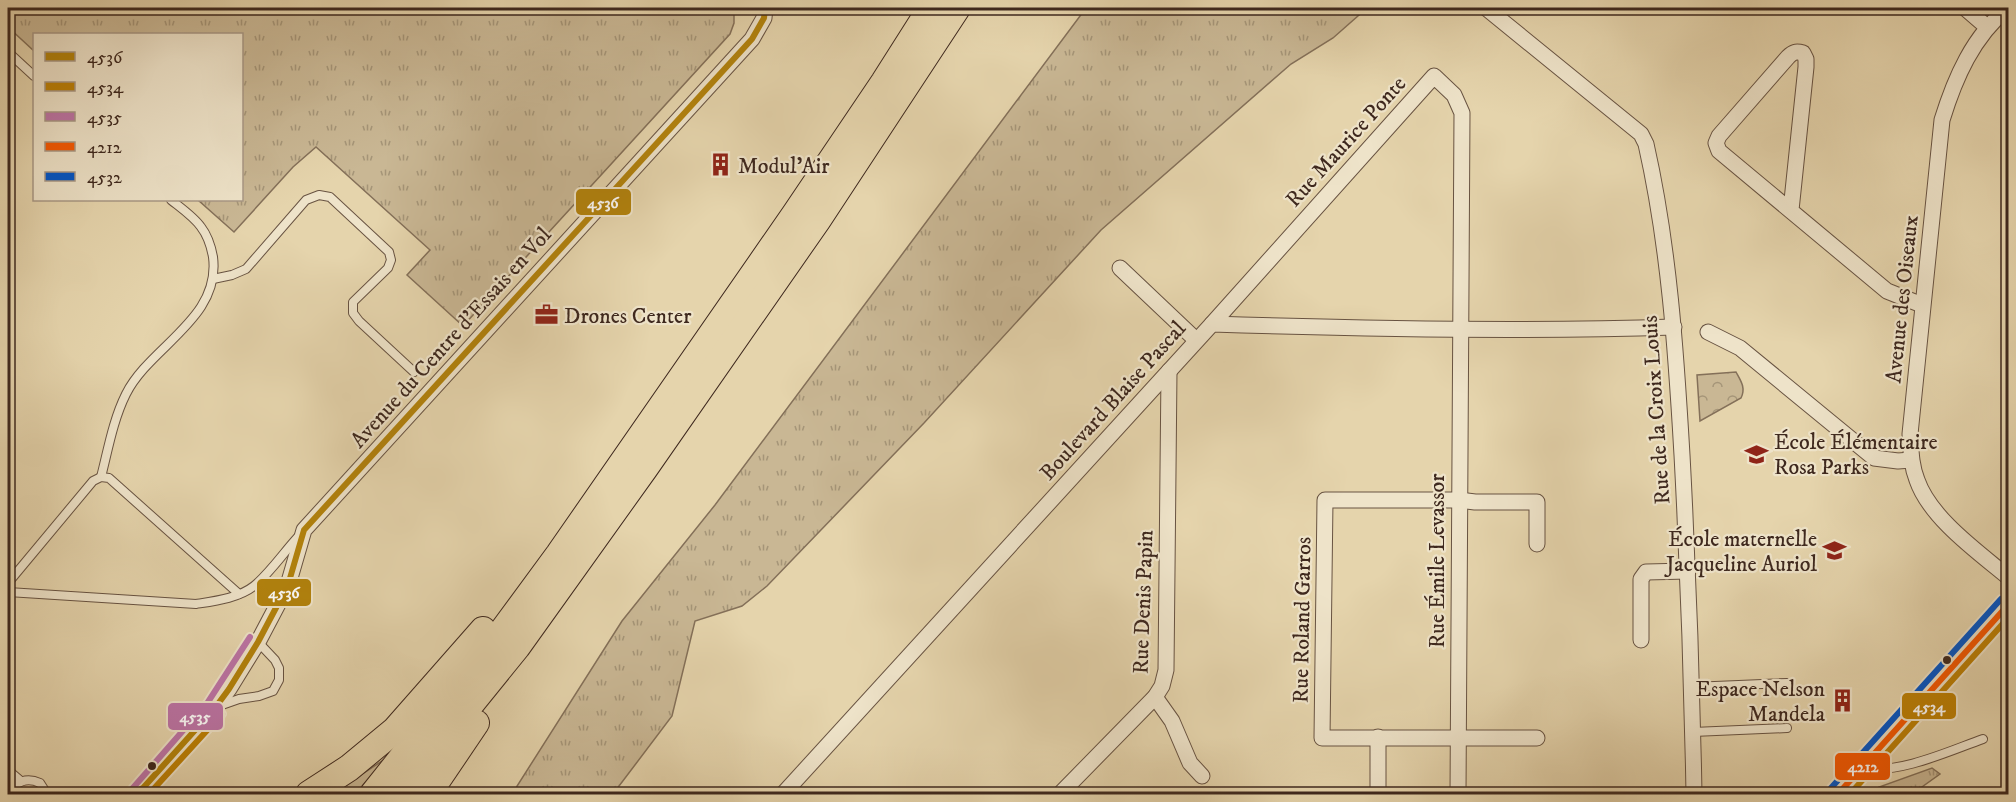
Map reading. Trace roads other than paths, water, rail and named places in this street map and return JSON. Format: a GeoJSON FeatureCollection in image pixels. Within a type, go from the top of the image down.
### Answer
{"type":"FeatureCollection","features":[{"type":"Feature","properties":{"kind":"main road"},"geometry":{"type":"LineString","coordinates":[[373,795],[495,641],[559,555],[801,205],[931,8]]}},
{"type":"Feature","properties":{"kind":"main road"},"geometry":{"type":"LineString","coordinates":[[428,795],[453,755],[672,453],[817,221],[957,8]]}},
{"type":"Feature","properties":{"kind":"main road"},"geometry":{"type":"LineString","coordinates":[[398,795],[517,647],[817,221]]}},
{"type":"Feature","properties":{"kind":"main road"},"geometry":{"type":"LineString","coordinates":[[309,795],[349,768],[394,730],[477,637],[521,583],[559,555]]}},
{"type":"Feature","properties":{"kind":"street","name":"Avenue du Centre d'Essais en Vol"},"geometry":{"type":"LineString","coordinates":[[304,530],[752,39],[764,18],[765,8]]}},
{"type":"Feature","properties":{"kind":"street","name":"Rue de la Croix Louis"},"geometry":{"type":"LineString","coordinates":[[1486,8],[1641,134],[1647,144],[1674,327],[1688,571],[1694,795]]}},
{"type":"Feature","properties":{"kind":"street"},"geometry":{"type":"LineString","coordinates":[[1965,8],[1987,27]]}},
{"type":"Feature","properties":{"kind":"street","name":"Avenue des Oiseaux"},"geometry":{"type":"LineString","coordinates":[[2008,8],[1987,27],[1964,63],[1949,96],[1942,120],[1910,434],[1911,460],[1925,497],[1938,514],[2008,578]]}},
{"type":"Feature","properties":{"kind":"street"},"geometry":{"type":"LineString","coordinates":[[1791,210],[1806,67],[1803,53],[1798,51],[1792,52],[1719,136],[1716,143],[1719,151],[1887,291],[1922,305]]}},
{"type":"Feature","properties":{"kind":"street","name":"Rue Maurice Ponte"},"geometry":{"type":"LineString","coordinates":[[1212,324],[1434,76],[1454,95],[1462,113],[1460,328]]}},
{"type":"Feature","properties":{"kind":"street"},"geometry":{"type":"LineString","coordinates":[[1120,268],[1197,340]]}},
{"type":"Feature","properties":{"kind":"street","name":"Boulevard Blaise Pascal"},"geometry":{"type":"LineString","coordinates":[[783,795],[1212,324],[1591,330],[1674,327]]}},
{"type":"Feature","properties":{"kind":"street","name":"Rue Émile Levassor"},"geometry":{"type":"LineString","coordinates":[[1458,795],[1460,328]]}},
{"type":"Feature","properties":{"kind":"street"},"geometry":{"type":"LineString","coordinates":[[1708,332],[1740,348],[1874,458],[1911,460]]}},
{"type":"Feature","properties":{"kind":"street","name":"Rue Denis Papin"},"geometry":{"type":"LineString","coordinates":[[1060,795],[1155,697],[1162,686],[1166,670],[1169,371]]}},
{"type":"Feature","properties":{"kind":"street","name":"Rue Roland Garros"},"geometry":{"type":"LineString","coordinates":[[1459,500],[1325,500],[1322,738],[1537,738]]}},
{"type":"Feature","properties":{"kind":"street"},"geometry":{"type":"LineString","coordinates":[[1459,500],[1537,502],[1537,544]]}},
{"type":"Feature","properties":{"kind":"street"},"geometry":{"type":"LineString","coordinates":[[138,792],[215,708],[229,689],[258,642],[288,585],[304,530]]}},
{"type":"Feature","properties":{"kind":"street"},"geometry":{"type":"LineString","coordinates":[[1641,640],[1641,579],[1646,572],[1688,571]]}},
{"type":"Feature","properties":{"kind":"street"},"geometry":{"type":"LineString","coordinates":[[1838,795],[2008,605]]}},
{"type":"Feature","properties":{"kind":"street"},"geometry":{"type":"LineString","coordinates":[[1155,697],[1172,721],[1190,763],[1202,776]]}},
{"type":"Feature","properties":{"kind":"street"},"geometry":{"type":"LineString","coordinates":[[1378,737],[1378,795]]}},
{"type":"Feature","properties":{"kind":"lane"},"geometry":{"type":"LineString","coordinates":[[8,52],[33,75]]}},
{"type":"Feature","properties":{"kind":"lane"},"geometry":{"type":"LineString","coordinates":[[213,279],[246,269],[306,200],[319,195],[330,197],[389,252],[391,260],[388,268],[353,302],[353,312],[359,321],[414,372]]}},
{"type":"Feature","properties":{"kind":"lane"},"geometry":{"type":"LineString","coordinates":[[101,477],[112,432],[126,394],[142,371],[194,318],[211,288],[214,270],[211,245],[201,226],[172,201]]}},
{"type":"Feature","properties":{"kind":"lane"},"geometry":{"type":"LineString","coordinates":[[8,584],[93,481],[101,477],[109,478],[239,594]]}},
{"type":"Feature","properties":{"kind":"lane"},"geometry":{"type":"LineString","coordinates":[[8,592],[196,604],[216,601],[239,594],[254,586],[304,530]]}},
{"type":"Feature","properties":{"kind":"lane"},"geometry":{"type":"LineString","coordinates":[[215,708],[273,690],[279,680],[279,668],[275,660],[258,642]]}},
{"type":"Feature","properties":{"kind":"lane"},"geometry":{"type":"LineString","coordinates":[[1691,687],[1787,683]]}},
{"type":"Feature","properties":{"kind":"lane"},"geometry":{"type":"LineString","coordinates":[[1693,732],[1787,728]]}},
{"type":"Feature","properties":{"kind":"lane"},"geometry":{"type":"LineString","coordinates":[[1861,768],[1876,770],[1923,761],[1983,739]]}},
{"type":"Feature","properties":{"kind":"lane"},"geometry":{"type":"LineString","coordinates":[[8,770],[21,782]]}},
{"type":"Feature","properties":{"kind":"lane"},"geometry":{"type":"LineString","coordinates":[[10,795],[15,785],[34,781],[40,783],[47,795]]}},
{"type":"Feature","properties":{"kind":"place","name":"Modul'Air"},"geometry":{"type":"Point","coordinates":[720,165]}},
{"type":"Feature","properties":{"kind":"place","name":"Drones Center"},"geometry":{"type":"Point","coordinates":[546,315]}},
{"type":"Feature","properties":{"kind":"place","name":"École Élémentaire Rosa Parks"},"geometry":{"type":"Point","coordinates":[1756,454]}},
{"type":"Feature","properties":{"kind":"place","name":"École maternelle Jacqueline Auriol"},"geometry":{"type":"Point","coordinates":[1835,551]}},
{"type":"Feature","properties":{"kind":"place","name":"Espace Nelson Mandela"},"geometry":{"type":"Point","coordinates":[1843,701]}}]}
